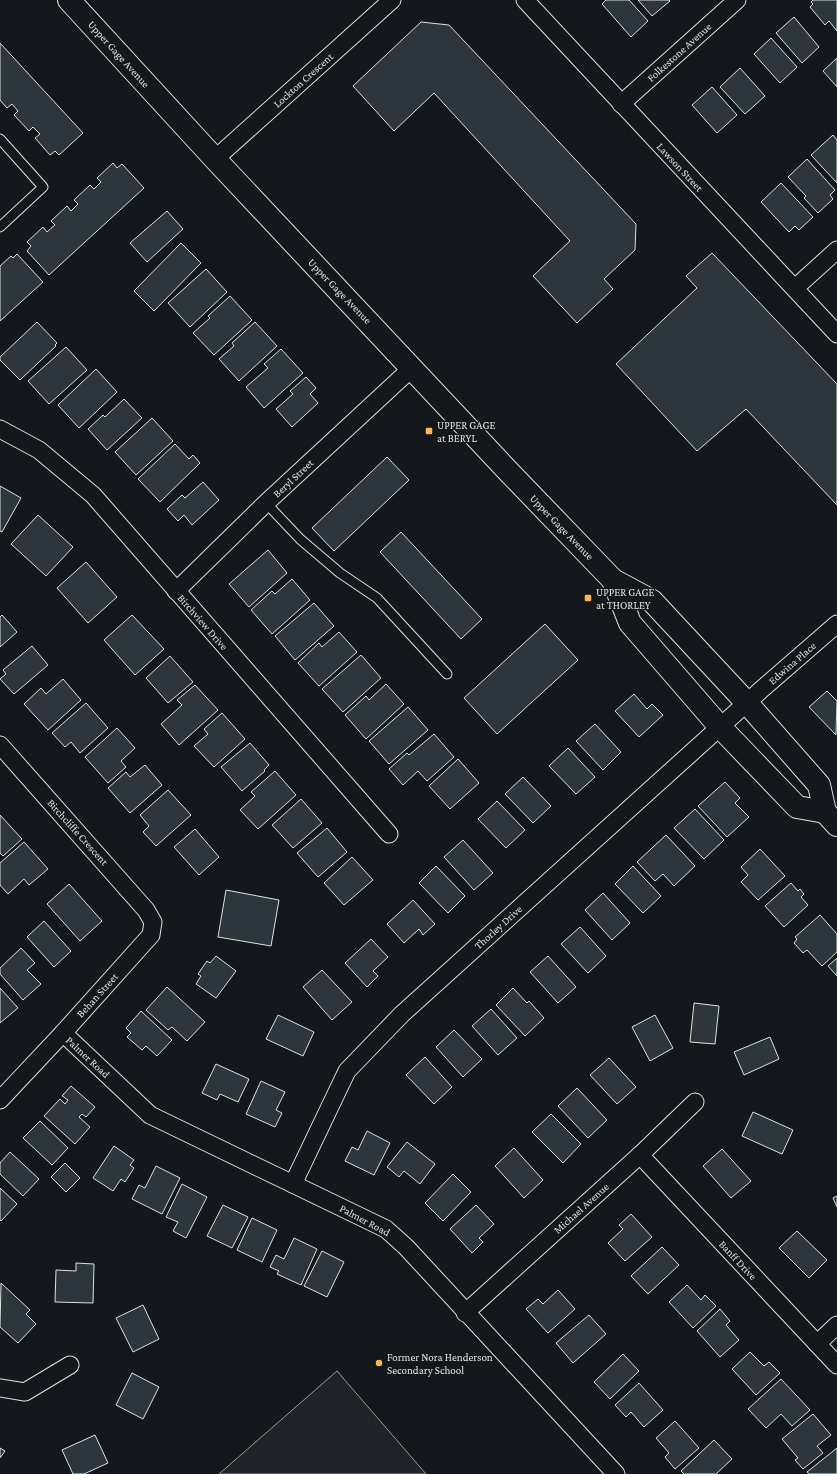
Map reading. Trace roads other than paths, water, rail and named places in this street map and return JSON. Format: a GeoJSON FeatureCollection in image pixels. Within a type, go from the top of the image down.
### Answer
{"type":"FeatureCollection","features":[{"type":"Feature","properties":{"kind":"main road","name":"Upper Gage Avenue"},"geometry":{"type":"LineString","coordinates":[[69,0],[215,159],[413,367],[508,471],[613,580],[652,601],[747,703],[819,785],[831,819]]}},
{"type":"Feature","properties":{"kind":"main road","name":"Upper Gage Avenue"},"geometry":{"type":"LineString","coordinates":[[613,580],[630,623],[720,727],[797,807],[831,819]]}},
{"type":"Feature","properties":{"kind":"street","name":"Lawson Street"},"geometry":{"type":"LineString","coordinates":[[525,0],[837,334]]}},
{"type":"Feature","properties":{"kind":"street","name":"Folkestone Avenue"},"geometry":{"type":"LineString","coordinates":[[621,104],[737,0]]}},
{"type":"Feature","properties":{"kind":"street","name":"Lockton Crescent"},"geometry":{"type":"LineString","coordinates":[[215,159],[389,1]]}},
{"type":"Feature","properties":{"kind":"street"},"geometry":{"type":"LineString","coordinates":[[795,288],[837,250]]}},
{"type":"Feature","properties":{"kind":"street","name":"Beryl Street"},"geometry":{"type":"LineString","coordinates":[[176,591],[266,503],[413,367]]}},
{"type":"Feature","properties":{"kind":"street","name":"Birchview Drive"},"geometry":{"type":"LineString","coordinates":[[0,429],[39,450],[93,495],[389,834]]}},
{"type":"Feature","properties":{"kind":"street","name":"Edwina Place"},"geometry":{"type":"LineString","coordinates":[[747,703],[837,624]]}},
{"type":"Feature","properties":{"kind":"street","name":"Thorley Drive"},"geometry":{"type":"LineString","coordinates":[[293,1184],[346,1071],[402,1014],[747,703]]}},
{"type":"Feature","properties":{"kind":"street","name":"Birchcliffe Crescent"},"geometry":{"type":"LineString","coordinates":[[0,745],[146,910],[154,922]]}},
{"type":"Feature","properties":{"kind":"street","name":"Behan Street"},"geometry":{"type":"LineString","coordinates":[[0,1100],[63,1033],[150,935],[154,922]]}},
{"type":"Feature","properties":{"kind":"street","name":"Palmer Road"},"geometry":{"type":"LineString","coordinates":[[63,1033],[150,1115],[386,1229],[406,1247],[616,1474]]}},
{"type":"Feature","properties":{"kind":"street","name":"Michael Avenue"},"geometry":{"type":"LineString","coordinates":[[466,1313],[640,1155],[695,1102]]}},
{"type":"Feature","properties":{"kind":"street","name":"Banff Drive"},"geometry":{"type":"LineString","coordinates":[[640,1155],[837,1365]]}},
{"type":"Feature","properties":{"kind":"street"},"geometry":{"type":"LineString","coordinates":[[817,1344],[837,1325]]}},
{"type":"Feature","properties":{"kind":"street"},"geometry":{"type":"LineString","coordinates":[[0,1388],[25,1392],[70,1365]]}},
{"type":"Feature","properties":{"kind":"lane"},"geometry":{"type":"LineString","coordinates":[[0,139],[43,187],[0,227]]}},
{"type":"Feature","properties":{"kind":"lane"},"geometry":{"type":"LineString","coordinates":[[266,503],[300,539],[340,573],[376,598],[447,674]]}},
{"type":"Feature","properties":{"kind":"place","name":"UPPER GAGE at BERYL"},"geometry":{"type":"Point","coordinates":[429,431]}},
{"type":"Feature","properties":{"kind":"place","name":"UPPER GAGE at THORLEY"},"geometry":{"type":"Point","coordinates":[588,598]}},
{"type":"Feature","properties":{"kind":"place","name":"Former Nora Henderson Secondary School"},"geometry":{"type":"Point","coordinates":[379,1363]}}]}
